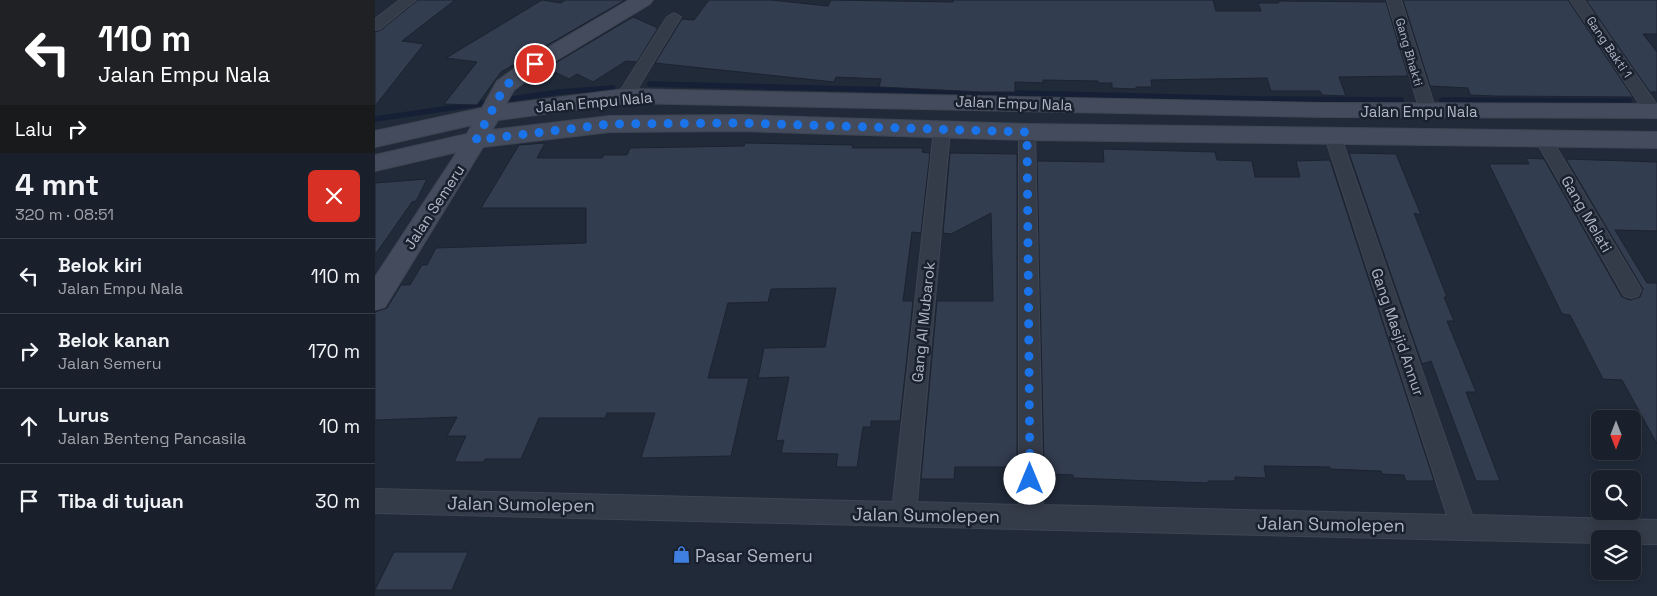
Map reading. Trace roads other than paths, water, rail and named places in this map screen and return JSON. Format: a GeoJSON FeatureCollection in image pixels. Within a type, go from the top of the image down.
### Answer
{"type":"FeatureCollection","features":[{"type":"Feature","properties":{"kind":"main road","name":"Jalan Semeru"},"geometry":{"type":"LineString","coordinates":[[375,299],[476,140],[505,86],[535,64],[643,0]]}},
{"type":"Feature","properties":{"kind":"main road","name":"Jalan Empu Nala"},"geometry":{"type":"LineString","coordinates":[[375,139],[493,107],[538,106],[625,96],[1426,107],[1650,105]]}},
{"type":"Feature","properties":{"kind":"main road","name":"Jalan Empu Nala"},"geometry":{"type":"LineString","coordinates":[[375,164],[476,140],[610,124],[740,123],[1027,132],[1656,142]]}},
{"type":"Feature","properties":{"kind":"street"},"geometry":{"type":"LineString","coordinates":[[375,26],[409,0]]}},
{"type":"Feature","properties":{"kind":"street","name":"Gang Bhakti"},"geometry":{"type":"LineString","coordinates":[[1394,0],[1426,107]]}},
{"type":"Feature","properties":{"kind":"street","name":"Gang Bakti 1"},"geometry":{"type":"LineString","coordinates":[[1577,0],[1650,105]]}},
{"type":"Feature","properties":{"kind":"street"},"geometry":{"type":"LineString","coordinates":[[625,96],[674,17]]}},
{"type":"Feature","properties":{"kind":"street","name":"Gang Al Mubarok"},"geometry":{"type":"LineString","coordinates":[[904,514],[942,130]]}},
{"type":"Feature","properties":{"kind":"street"},"geometry":{"type":"LineString","coordinates":[[1027,132],[1031,517]]}},
{"type":"Feature","properties":{"kind":"street","name":"Gang Masjid Annur"},"geometry":{"type":"LineString","coordinates":[[1333,137],[1464,528]]}},
{"type":"Feature","properties":{"kind":"street","name":"Gang Melati"},"geometry":{"type":"LineString","coordinates":[[1543,139],[1631,290]]}},
{"type":"Feature","properties":{"kind":"street","name":"Jalan Sumolepen"},"geometry":{"type":"LineString","coordinates":[[375,501],[1657,532]]}},
{"type":"Feature","properties":{"kind":"waterway"},"geometry":{"type":"LineString","coordinates":[[650,84],[1259,99],[1401,100]]}},
{"type":"Feature","properties":{"kind":"waterway"},"geometry":{"type":"LineString","coordinates":[[375,119],[559,92],[613,88]]}},
{"type":"Feature","properties":{"kind":"waterway"},"geometry":{"type":"LineString","coordinates":[[1442,100],[1629,101]]}},
{"type":"Feature","properties":{"kind":"place","name":"Pasar Semeru"},"geometry":{"type":"Point","coordinates":[681,555]}}]}
